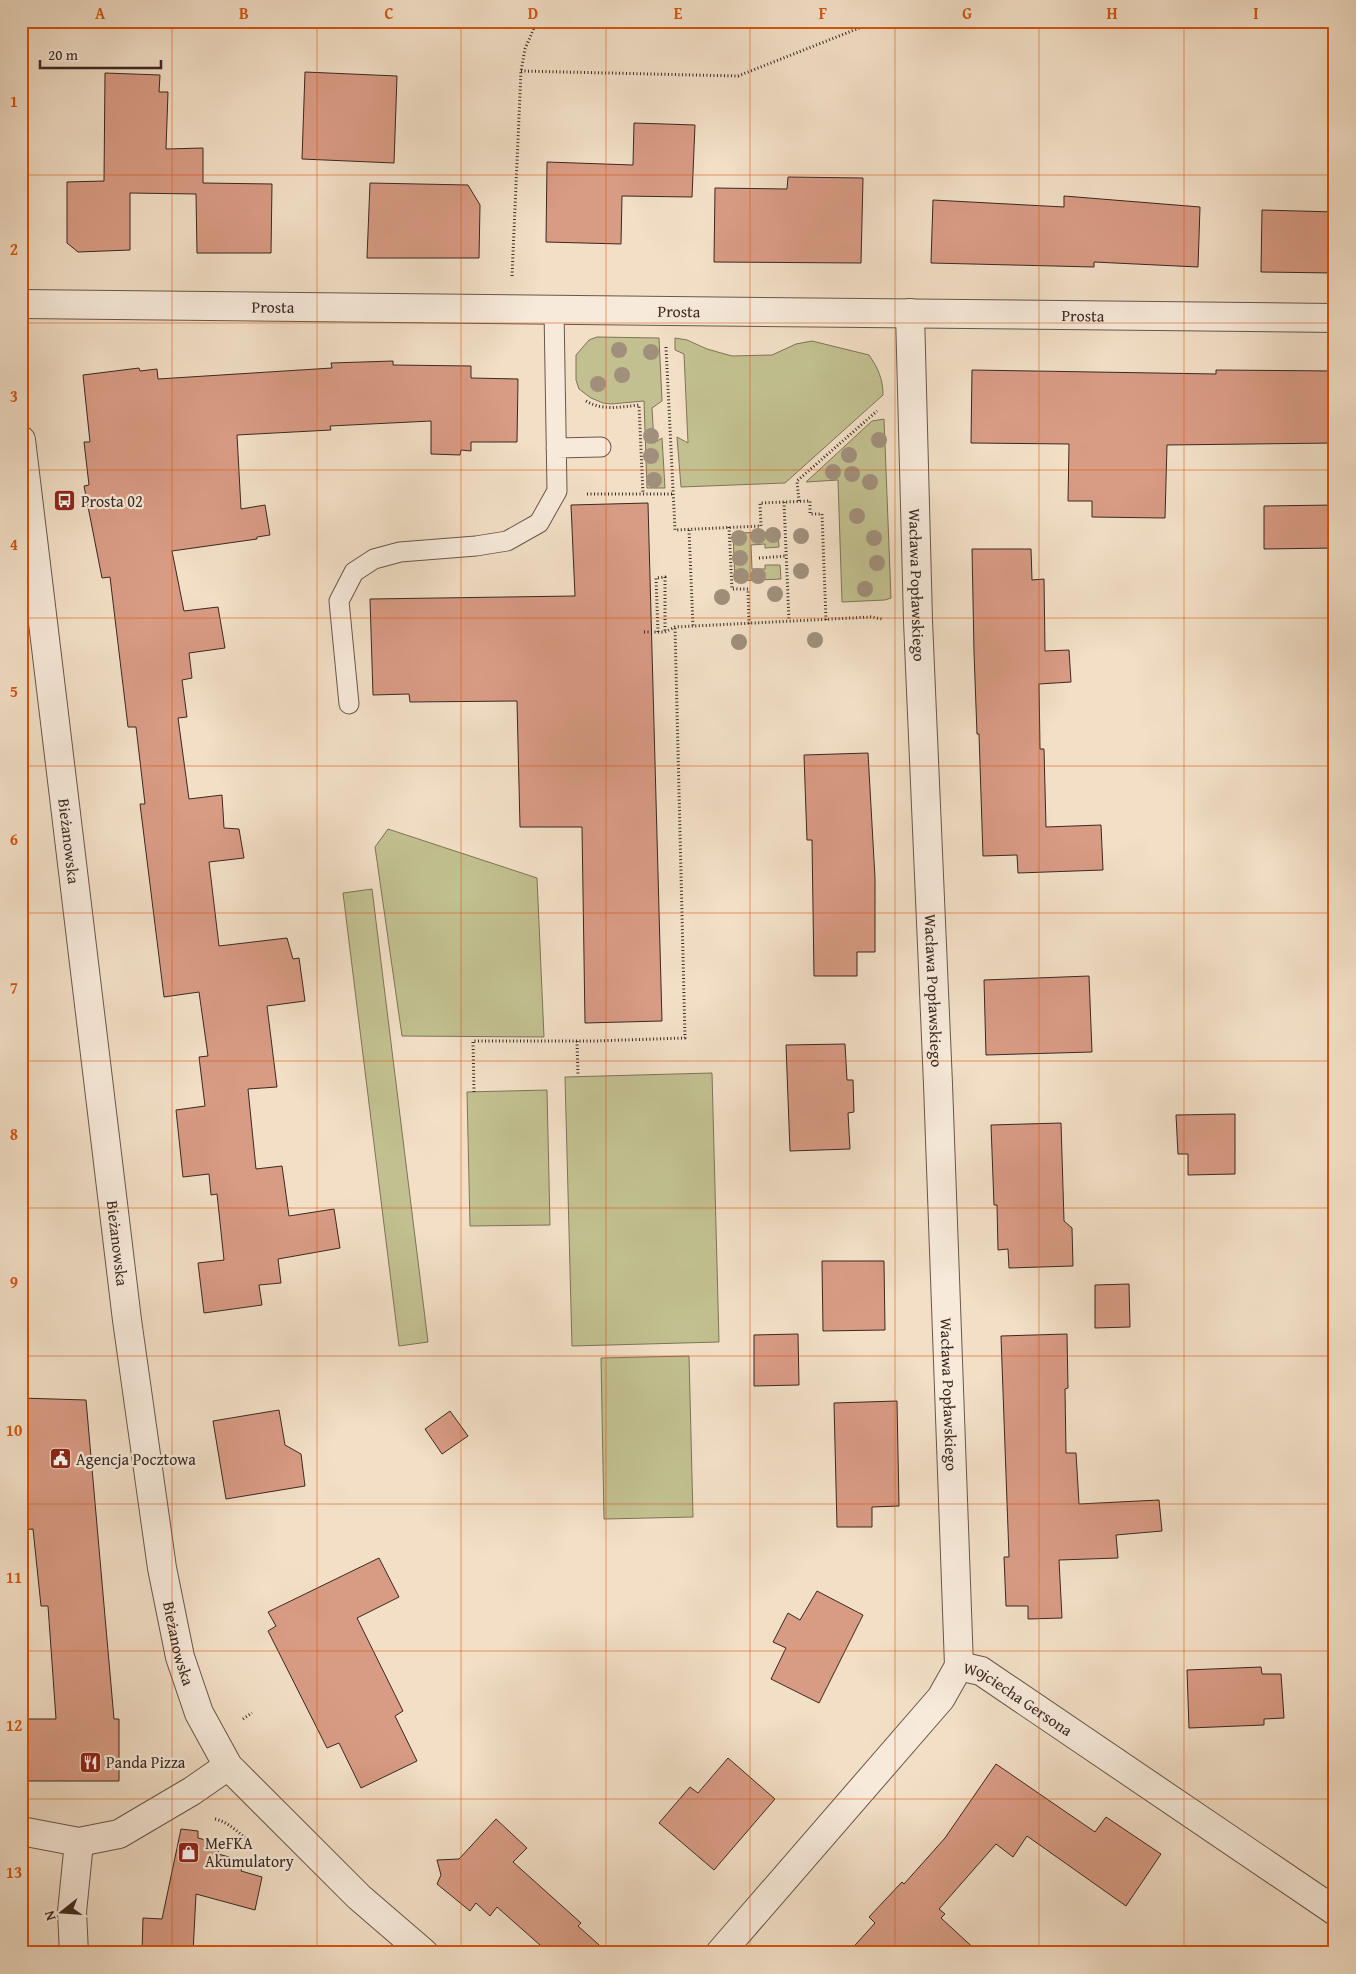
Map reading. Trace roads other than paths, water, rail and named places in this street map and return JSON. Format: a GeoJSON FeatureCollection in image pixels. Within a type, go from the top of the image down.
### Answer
{"type":"FeatureCollection","features":[{"type":"Feature","properties":{"kind":"street","name":"Prosta"},"geometry":{"type":"LineString","coordinates":[[21,304],[1335,318]]}},
{"type":"Feature","properties":{"kind":"street","name":"Wacława Popławskiego"},"geometry":{"type":"LineString","coordinates":[[910,313],[918,621],[938,1084],[959,1666]]}},
{"type":"Feature","properties":{"kind":"street","name":"Bieżanowska"},"geometry":{"type":"LineString","coordinates":[[21,440],[127,1320],[162,1568],[180,1657],[199,1713],[228,1766],[359,1897],[424,1953]]}},
{"type":"Feature","properties":{"kind":"street","name":"Wojciecha Gersona"},"geometry":{"type":"LineString","coordinates":[[720,1953],[941,1698],[959,1666],[981,1671],[1335,1912]]}},
{"type":"Feature","properties":{"kind":"street"},"geometry":{"type":"LineString","coordinates":[[21,1831],[79,1842],[119,1834],[192,1791],[228,1766]]}},
{"type":"Feature","properties":{"kind":"street"},"geometry":{"type":"LineString","coordinates":[[74,1953],[72,1912],[79,1842]]}},
{"type":"Feature","properties":{"kind":"lane"},"geometry":{"type":"LineString","coordinates":[[349,704],[339,601],[354,572],[374,559],[400,552],[476,546],[507,541],[539,523],[557,491],[554,309]]}},
{"type":"Feature","properties":{"kind":"lane"},"geometry":{"type":"LineString","coordinates":[[556,448],[601,447]]}},
{"type":"Feature","properties":{"kind":"place","name":"Prosta 02"},"geometry":{"type":"Point","coordinates":[65,501]}},
{"type":"Feature","properties":{"kind":"place","name":"Agencja Pocztowa"},"geometry":{"type":"Point","coordinates":[60,1459]}},
{"type":"Feature","properties":{"kind":"place","name":"Panda Pizza"},"geometry":{"type":"Point","coordinates":[90,1762]}},
{"type":"Feature","properties":{"kind":"place","name":"MeFKA Akumulatory"},"geometry":{"type":"Point","coordinates":[189,1852]}}]}
